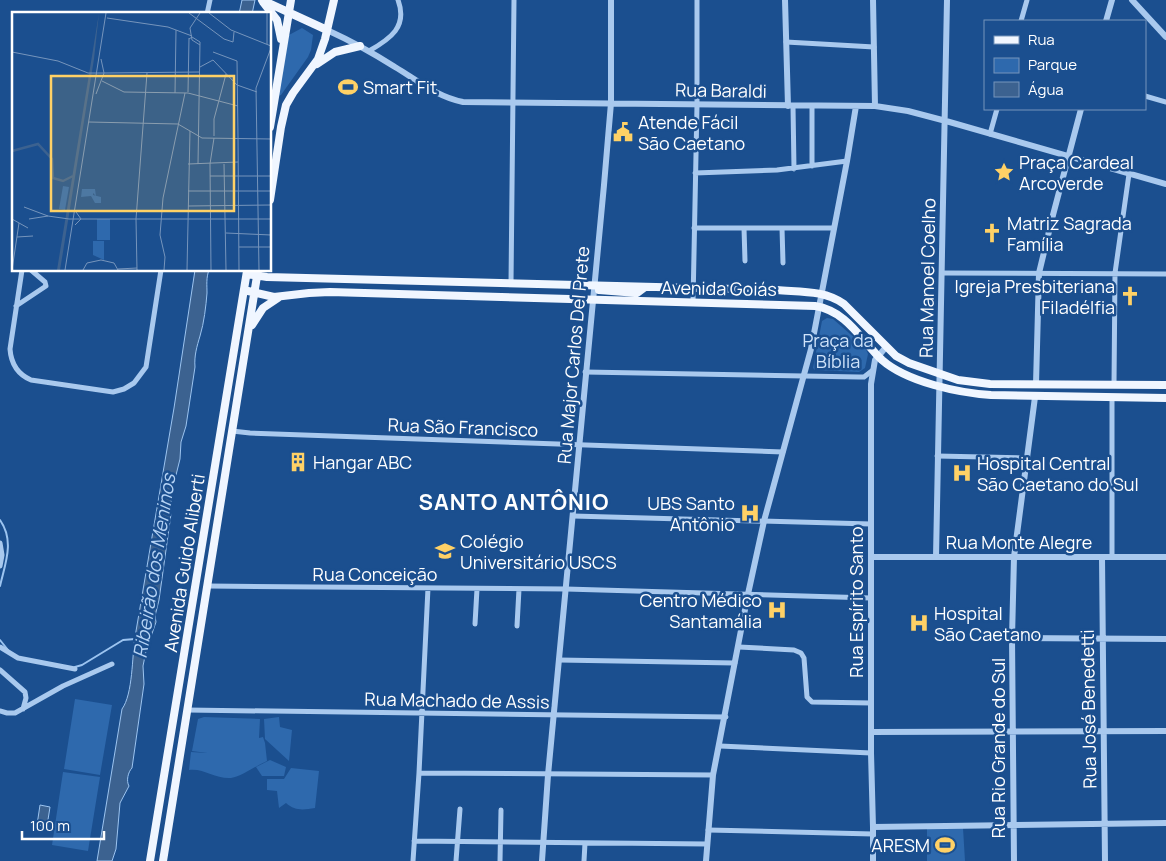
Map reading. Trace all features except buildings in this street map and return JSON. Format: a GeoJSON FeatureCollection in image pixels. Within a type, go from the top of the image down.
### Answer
{"type":"FeatureCollection","features":[{"type":"Feature","properties":{"kind":"main road","name":"Rua Baraldi"},"geometry":{"type":"LineString","coordinates":[[262,0],[328,30]]}},
{"type":"Feature","properties":{"kind":"main road"},"geometry":{"type":"LineString","coordinates":[[262,0],[277,20],[282,48]]}},
{"type":"Feature","properties":{"kind":"main road"},"geometry":{"type":"LineString","coordinates":[[271,120],[291,0]]}},
{"type":"Feature","properties":{"kind":"main road"},"geometry":{"type":"LineString","coordinates":[[271,193],[286,105],[315,65],[322,51],[334,1]]}},
{"type":"Feature","properties":{"kind":"main road"},"geometry":{"type":"LineString","coordinates":[[315,65],[335,52],[360,46]]}},
{"type":"Feature","properties":{"kind":"main road","name":"Avenida Goiás"},"geometry":{"type":"LineString","coordinates":[[247,272],[594,288],[645,287],[777,290],[822,294],[837,299],[844,304],[886,347],[902,360],[939,374],[977,384],[1166,386]]}},
{"type":"Feature","properties":{"kind":"main road","name":"Avenida Guido Aliberti"},"geometry":{"type":"LineString","coordinates":[[149,861],[247,272]]}},
{"type":"Feature","properties":{"kind":"main road","name":"Avenida Guido Aliberti"},"geometry":{"type":"LineString","coordinates":[[163,861],[258,273]]}},
{"type":"Feature","properties":{"kind":"main road","name":"Avenida Goiás"},"geometry":{"type":"LineString","coordinates":[[244,290],[279,297],[323,292],[820,306],[833,311],[842,318],[868,342],[878,355],[895,368],[940,386],[983,394],[1166,398]]}},
{"type":"Feature","properties":{"kind":"main road"},"geometry":{"type":"LineString","coordinates":[[248,334],[259,313],[279,297]]}},
{"type":"Feature","properties":{"kind":"main road"},"geometry":{"type":"LineString","coordinates":[[224,414],[232,431]]}},
{"type":"Feature","properties":{"kind":"main road"},"geometry":{"type":"LineString","coordinates":[[162,787],[174,794]]}},
{"type":"Feature","properties":{"kind":"street"},"geometry":{"type":"LineString","coordinates":[[369,51],[385,42],[397,29],[401,14],[398,0]]}},
{"type":"Feature","properties":{"kind":"street"},"geometry":{"type":"LineString","coordinates":[[511,283],[514,0]]}},
{"type":"Feature","properties":{"kind":"street","name":"Rua Major Carlos Del Prete"},"geometry":{"type":"LineString","coordinates":[[542,861],[548,775],[611,103],[611,0]]}},
{"type":"Feature","properties":{"kind":"street"},"geometry":{"type":"LineString","coordinates":[[694,303],[697,0]]}},
{"type":"Feature","properties":{"kind":"street"},"geometry":{"type":"LineString","coordinates":[[785,0],[794,169]]}},
{"type":"Feature","properties":{"kind":"street"},"geometry":{"type":"LineString","coordinates":[[873,0],[875,106]]}},
{"type":"Feature","properties":{"kind":"street","name":"Rua Manoel Coelho"},"geometry":{"type":"LineString","coordinates":[[936,557],[947,0]]}},
{"type":"Feature","properties":{"kind":"street"},"geometry":{"type":"LineString","coordinates":[[1020,20],[1027,0]]}},
{"type":"Feature","properties":{"kind":"street"},"geometry":{"type":"LineString","coordinates":[[1106,20],[1112,0]]}},
{"type":"Feature","properties":{"kind":"street"},"geometry":{"type":"LineString","coordinates":[[1132,0],[1165,34]]}},
{"type":"Feature","properties":{"kind":"street","name":"Rua Baraldi"},"geometry":{"type":"LineString","coordinates":[[328,30],[369,51],[445,98],[463,102],[875,106],[908,111],[946,121],[1166,184]]}},
{"type":"Feature","properties":{"kind":"street"},"geometry":{"type":"LineString","coordinates":[[786,42],[874,47]]}},
{"type":"Feature","properties":{"kind":"street"},"geometry":{"type":"LineString","coordinates":[[1146,96],[1166,102]]}},
{"type":"Feature","properties":{"kind":"street"},"geometry":{"type":"LineString","coordinates":[[812,106],[812,166]]}},
{"type":"Feature","properties":{"kind":"street"},"geometry":{"type":"LineString","coordinates":[[706,861],[714,775],[748,594],[764,521],[804,377],[820,306],[856,106]]}},
{"type":"Feature","properties":{"kind":"street"},"geometry":{"type":"LineString","coordinates":[[990,134],[997,110]]}},
{"type":"Feature","properties":{"kind":"street"},"geometry":{"type":"LineString","coordinates":[[1036,384],[1040,273],[1081,110]]}},
{"type":"Feature","properties":{"kind":"street"},"geometry":{"type":"LineString","coordinates":[[695,172],[794,169],[847,161]]}},
{"type":"Feature","properties":{"kind":"street"},"geometry":{"type":"LineString","coordinates":[[1114,384],[1115,273],[1129,174]]}},
{"type":"Feature","properties":{"kind":"street"},"geometry":{"type":"LineString","coordinates":[[694,228],[834,228]]}},
{"type":"Feature","properties":{"kind":"street"},"geometry":{"type":"LineString","coordinates":[[744,228],[745,261]]}},
{"type":"Feature","properties":{"kind":"street"},"geometry":{"type":"LineString","coordinates":[[782,228],[783,262]]}},
{"type":"Feature","properties":{"kind":"street"},"geometry":{"type":"LineString","coordinates":[[22,271],[10,353],[14,365],[24,377],[31,380],[113,392],[134,383],[146,367],[161,271]]}},
{"type":"Feature","properties":{"kind":"street"},"geometry":{"type":"LineString","coordinates":[[16,306],[46,286],[45,282],[32,271]]}},
{"type":"Feature","properties":{"kind":"street"},"geometry":{"type":"LineString","coordinates":[[942,273],[1166,274]]}},
{"type":"Feature","properties":{"kind":"street","name":"Rua Espírito Santo"},"geometry":{"type":"LineString","coordinates":[[872,861],[871,384],[878,355],[886,347]]}},
{"type":"Feature","properties":{"kind":"street"},"geometry":{"type":"LineString","coordinates":[[585,372],[864,377],[873,370]]}},
{"type":"Feature","properties":{"kind":"street"},"geometry":{"type":"LineString","coordinates":[[864,377],[871,384]]}},
{"type":"Feature","properties":{"kind":"street","name":"Rua Rio Grande do Sul"},"geometry":{"type":"LineString","coordinates":[[1014,861],[1012,638],[1014,557],[1034,396]]}},
{"type":"Feature","properties":{"kind":"street"},"geometry":{"type":"LineString","coordinates":[[1112,398],[1112,557]]}},
{"type":"Feature","properties":{"kind":"street","name":"Rua São Francisco"},"geometry":{"type":"LineString","coordinates":[[232,431],[783,452]]}},
{"type":"Feature","properties":{"kind":"street"},"geometry":{"type":"LineString","coordinates":[[937,456],[1027,458]]}},
{"type":"Feature","properties":{"kind":"street"},"geometry":{"type":"LineString","coordinates":[[573,516],[871,524]]}},
{"type":"Feature","properties":{"kind":"street"},"geometry":{"type":"LineString","coordinates":[[0,543],[2,555],[0,566]]}},
{"type":"Feature","properties":{"kind":"street","name":"Rua Monte Alegre"},"geometry":{"type":"LineString","coordinates":[[871,557],[1166,557]]}},
{"type":"Feature","properties":{"kind":"street","name":"Rua José Benedetti"},"geometry":{"type":"LineString","coordinates":[[1102,557],[1105,861]]}},
{"type":"Feature","properties":{"kind":"street","name":"Rua Conceição"},"geometry":{"type":"LineString","coordinates":[[208,586],[566,590],[871,598]]}},
{"type":"Feature","properties":{"kind":"street"},"geometry":{"type":"LineString","coordinates":[[413,861],[428,588]]}},
{"type":"Feature","properties":{"kind":"street"},"geometry":{"type":"LineString","coordinates":[[475,624],[477,589]]}},
{"type":"Feature","properties":{"kind":"street"},"geometry":{"type":"LineString","coordinates":[[517,626],[519,590]]}},
{"type":"Feature","properties":{"kind":"street"},"geometry":{"type":"LineString","coordinates":[[1012,638],[1166,639]]}},
{"type":"Feature","properties":{"kind":"street"},"geometry":{"type":"LineString","coordinates":[[0,647],[18,658],[75,669]]}},
{"type":"Feature","properties":{"kind":"street"},"geometry":{"type":"LineString","coordinates":[[739,647],[794,650],[801,653],[804,658],[807,697],[812,702],[871,703]]}},
{"type":"Feature","properties":{"kind":"street"},"geometry":{"type":"LineString","coordinates":[[559,660],[735,663]]}},
{"type":"Feature","properties":{"kind":"street"},"geometry":{"type":"LineString","coordinates":[[0,711],[12,714],[64,686],[112,664]]}},
{"type":"Feature","properties":{"kind":"street"},"geometry":{"type":"LineString","coordinates":[[0,670],[25,692],[26,698],[23,709]]}},
{"type":"Feature","properties":{"kind":"street","name":"Rua Machado de Assis"},"geometry":{"type":"LineString","coordinates":[[187,710],[726,717]]}},
{"type":"Feature","properties":{"kind":"street"},"geometry":{"type":"LineString","coordinates":[[871,732],[1166,731]]}},
{"type":"Feature","properties":{"kind":"street"},"geometry":{"type":"LineString","coordinates":[[720,746],[871,753]]}},
{"type":"Feature","properties":{"kind":"street"},"geometry":{"type":"LineString","coordinates":[[419,773],[714,775]]}},
{"type":"Feature","properties":{"kind":"street"},"geometry":{"type":"LineString","coordinates":[[456,861],[460,809]]}},
{"type":"Feature","properties":{"kind":"street"},"geometry":{"type":"LineString","coordinates":[[500,861],[501,810]]}},
{"type":"Feature","properties":{"kind":"street"},"geometry":{"type":"LineString","coordinates":[[708,830],[873,831],[1013,825],[1166,823]]}},
{"type":"Feature","properties":{"kind":"street"},"geometry":{"type":"LineString","coordinates":[[414,841],[707,844]]}},
{"type":"Feature","properties":{"kind":"street"},"geometry":{"type":"LineString","coordinates":[[584,861],[585,843]]}},
{"type":"Feature","properties":{"kind":"green space"},"geometry":{"type":"Polygon","coordinates":[[[302,28],[313,35],[311,50],[281,95],[278,96],[289,35],[302,28]]]}},
{"type":"Feature","properties":{"kind":"green space","name":"Praça da Bíblia"},"geometry":{"type":"Polygon","coordinates":[[[827,318],[833,319],[865,347],[868,354],[865,368],[859,372],[815,370],[813,368],[822,321],[827,318]]]}},
{"type":"Feature","properties":{"kind":"green space"},"geometry":{"type":"Polygon","coordinates":[[[75,699],[112,705],[100,775],[64,769],[75,699]]]}},
{"type":"Feature","properties":{"kind":"green space"},"geometry":{"type":"Polygon","coordinates":[[[204,717],[260,719],[259,738],[263,737],[267,761],[231,778],[189,770],[191,752],[207,753],[192,751],[198,719],[204,717]]]}},
{"type":"Feature","properties":{"kind":"green space"},"geometry":{"type":"Polygon","coordinates":[[[279,717],[280,727],[292,730],[289,761],[265,739],[264,719],[279,717]]]}},
{"type":"Feature","properties":{"kind":"green space"},"geometry":{"type":"Polygon","coordinates":[[[270,760],[286,767],[284,776],[262,776],[256,767],[270,760]]]}},
{"type":"Feature","properties":{"kind":"green space"},"geometry":{"type":"Polygon","coordinates":[[[291,768],[319,771],[315,808],[299,809],[286,803],[279,808],[277,791],[267,790],[267,779],[284,779],[291,768]]]}},
{"type":"Feature","properties":{"kind":"green space"},"geometry":{"type":"Polygon","coordinates":[[[63,772],[100,777],[88,851],[52,845],[63,772]]]}},
{"type":"Feature","properties":{"kind":"green space","name":"ARESM"},"geometry":{"type":"Polygon","coordinates":[[[963,828],[965,861],[927,861],[927,829],[963,828]]]}},
{"type":"Feature","properties":{"kind":"water"},"geometry":{"type":"Polygon","coordinates":[[[242,0],[255,0],[252,12],[239,12],[242,0]]]}},
{"type":"Feature","properties":{"kind":"water","name":"Ribeirão dos Meninos"},"geometry":{"type":"Polygon","coordinates":[[[195,271],[209,271],[203,326],[196,351],[186,426],[171,495],[171,514],[155,616],[156,622],[143,666],[144,684],[132,768],[128,777],[129,786],[120,803],[116,849],[112,861],[97,861],[122,709],[126,702],[130,685],[135,637],[174,408],[195,271]]]}},
{"type":"Feature","properties":{"kind":"water"},"geometry":{"type":"Polygon","coordinates":[[[40,805],[50,807],[47,826],[37,825],[40,805]]]}},
{"type":"Feature","properties":{"kind":"waterway"},"geometry":{"type":"LineString","coordinates":[[0,520],[5,528],[8,544],[8,553],[0,586]]}},
{"type":"Feature","properties":{"kind":"waterway","name":"Ribeirão dos Meninos"},"geometry":{"type":"LineString","coordinates":[[75,667],[82,665],[123,640],[135,639]]}},
{"type":"Feature","properties":{"kind":"waterway"},"geometry":{"type":"LineString","coordinates":[[0,640],[8,650]]}},
{"type":"Feature","properties":{"kind":"place","name":"Smart Fit"},"geometry":{"type":"Point","coordinates":[348,87]}},
{"type":"Feature","properties":{"kind":"place","name":"Atende Fácil São Caetano"},"geometry":{"type":"Point","coordinates":[623,132]}},
{"type":"Feature","properties":{"kind":"place","name":"Praça Cardeal Arcoverde"},"geometry":{"type":"Point","coordinates":[1004,172]}},
{"type":"Feature","properties":{"kind":"place","name":"Matriz Sagrada Família"},"geometry":{"type":"Point","coordinates":[992,233]}},
{"type":"Feature","properties":{"kind":"place","name":"Igreja Presbiteriana Filadélfia"},"geometry":{"type":"Point","coordinates":[1130,296]}},
{"type":"Feature","properties":{"kind":"place","name":"Hangar ABC"},"geometry":{"type":"Point","coordinates":[298,462]}},
{"type":"Feature","properties":{"kind":"place","name":"Hospital Central São Caetano do Sul"},"geometry":{"type":"Point","coordinates":[962,473]}},
{"type":"Feature","properties":{"kind":"place","name":"UBS Santo Antônio"},"geometry":{"type":"Point","coordinates":[750,513]}},
{"type":"Feature","properties":{"kind":"place","name":"Colégio Universitário USCS"},"geometry":{"type":"Point","coordinates":[445,551]}},
{"type":"Feature","properties":{"kind":"place","name":"Centro Médico Santamália"},"geometry":{"type":"Point","coordinates":[777,610]}},
{"type":"Feature","properties":{"kind":"place","name":"Hospital São Caetano"},"geometry":{"type":"Point","coordinates":[919,623]}},
{"type":"Feature","properties":{"kind":"place","name":"ARESM"},"geometry":{"type":"Point","coordinates":[945,845]}},
{"type":"Feature","properties":{"kind":"district","name":"SANTO ANTÔNIO"},"geometry":{"type":"Point","coordinates":[514,502]}}]}
